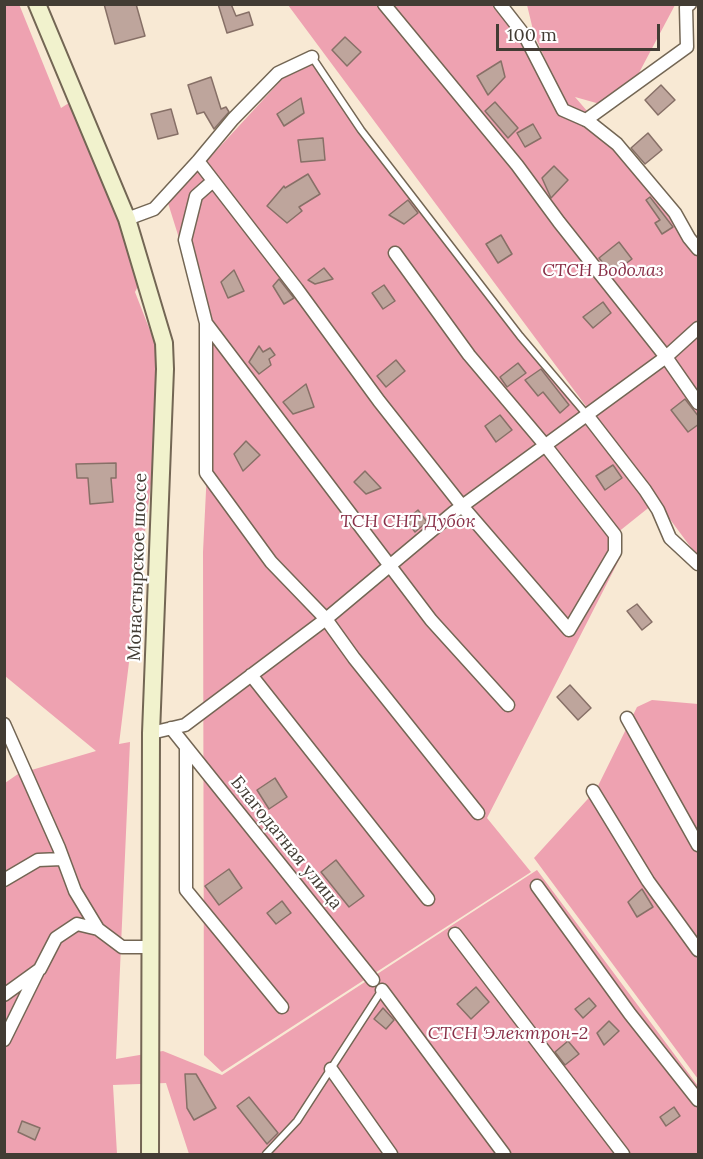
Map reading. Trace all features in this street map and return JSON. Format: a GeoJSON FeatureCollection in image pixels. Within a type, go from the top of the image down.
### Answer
{"type":"FeatureCollection","features":[{"type":"Feature","properties":{"kind":"main road","name":"Монастырское шоссе"},"geometry":{"type":"LineString","coordinates":[[37,4],[127,219],[164,343],[165,369],[151,733],[150,1155]]}},
{"type":"Feature","properties":{"kind":"street"},"geometry":{"type":"LineString","coordinates":[[384,4],[506,150],[699,403]]}},
{"type":"Feature","properties":{"kind":"street"},"geometry":{"type":"LineString","coordinates":[[500,4],[525,36],[563,110],[586,120],[617,144],[675,213],[689,238],[699,249]]}},
{"type":"Feature","properties":{"kind":"street"},"geometry":{"type":"LineString","coordinates":[[586,120],[687,47],[686,7],[690,4]]}},
{"type":"Feature","properties":{"kind":"street"},"geometry":{"type":"LineString","coordinates":[[127,219],[154,209],[198,161],[232,119],[278,73],[312,57]]}},
{"type":"Feature","properties":{"kind":"street"},"geometry":{"type":"LineString","coordinates":[[198,161],[462,506],[569,630],[615,552],[615,535],[545,445],[470,355],[395,253]]}},
{"type":"Feature","properties":{"kind":"street"},"geometry":{"type":"LineString","coordinates":[[213,181],[196,196],[185,240],[206,323],[206,473],[271,562],[326,619],[478,813]]}},
{"type":"Feature","properties":{"kind":"street"},"geometry":{"type":"LineString","coordinates":[[206,323],[431,620],[508,705]]}},
{"type":"Feature","properties":{"kind":"street"},"geometry":{"type":"LineString","coordinates":[[151,733],[185,725],[326,619],[462,506],[666,357],[699,328]]}},
{"type":"Feature","properties":{"kind":"street"},"geometry":{"type":"LineString","coordinates":[[587,415],[645,490],[658,510],[670,538],[699,564]]}},
{"type":"Feature","properties":{"kind":"street"},"geometry":{"type":"LineString","coordinates":[[251,675],[429,899]]}},
{"type":"Feature","properties":{"kind":"street"},"geometry":{"type":"LineString","coordinates":[[627,718],[699,845]]}},
{"type":"Feature","properties":{"kind":"street"},"geometry":{"type":"LineString","coordinates":[[4,724],[75,891],[98,929],[122,947],[150,947]]}},
{"type":"Feature","properties":{"kind":"street","name":"Благодатная улица"},"geometry":{"type":"LineString","coordinates":[[171,728],[373,980]]}},
{"type":"Feature","properties":{"kind":"street"},"geometry":{"type":"LineString","coordinates":[[186,748],[186,890],[282,1007]]}},
{"type":"Feature","properties":{"kind":"street"},"geometry":{"type":"LineString","coordinates":[[593,791],[648,881],[699,950]]}},
{"type":"Feature","properties":{"kind":"street"},"geometry":{"type":"LineString","coordinates":[[4,880],[38,860],[62,859]]}},
{"type":"Feature","properties":{"kind":"street"},"geometry":{"type":"LineString","coordinates":[[537,886],[630,1014],[699,1100]]}},
{"type":"Feature","properties":{"kind":"street"},"geometry":{"type":"LineString","coordinates":[[4,1040],[56,938],[77,924],[98,929]]}},
{"type":"Feature","properties":{"kind":"street"},"geometry":{"type":"LineString","coordinates":[[455,933],[622,1155]]}},
{"type":"Feature","properties":{"kind":"street"},"geometry":{"type":"LineString","coordinates":[[4,994],[40,969]]}},
{"type":"Feature","properties":{"kind":"street"},"geometry":{"type":"LineString","coordinates":[[382,990],[504,1155]]}},
{"type":"Feature","properties":{"kind":"street"},"geometry":{"type":"LineString","coordinates":[[331,1069],[390,1155]]}},
{"type":"Feature","properties":{"kind":"lane"},"geometry":{"type":"LineString","coordinates":[[312,57],[361,130],[520,336],[587,415]]}},
{"type":"Feature","properties":{"kind":"lane"},"geometry":{"type":"LineString","coordinates":[[266,1155],[297,1121],[382,990]]}},
{"type":"Feature","properties":{"kind":"green space","name":"СТСН Электрон-2"},"geometry":{"type":"Polygon","coordinates":[[[19,4],[61,108],[72,101],[142,278],[135,292],[165,369],[119,744],[130,742],[116,1059],[163,1051],[222,1075],[537,870],[698,1086],[698,1154],[189,1154],[166,1083],[113,1085],[117,1154],[5,1154],[5,783],[18,774],[96,751],[5,676],[4,5],[19,4]]]}},
{"type":"Feature","properties":{"kind":"green space","name":"СТСН Водолаз"},"geometry":{"type":"Polygon","coordinates":[[[288,5],[498,5],[507,24],[550,70],[534,34],[527,5],[675,5],[632,86],[600,104],[575,97],[698,240],[698,557],[288,5]]]}},
{"type":"Feature","properties":{"kind":"green space","name":"ТСН СНТ Дубок"},"geometry":{"type":"Polygon","coordinates":[[[312,62],[652,505],[617,533],[621,556],[487,818],[531,872],[222,1072],[204,1055],[203,552],[213,347],[168,203],[285,76],[312,62]]]}},
{"type":"Feature","properties":{"kind":"green space"},"geometry":{"type":"Polygon","coordinates":[[[652,700],[698,704],[698,1079],[534,858],[596,790],[637,707],[652,700]]]}},
{"type":"Feature","properties":{"kind":"building"},"geometry":{"type":"Polygon","coordinates":[[[104,4],[136,4],[145,36],[115,44],[104,4]]]}},
{"type":"Feature","properties":{"kind":"building"},"geometry":{"type":"Polygon","coordinates":[[[218,4],[231,4],[236,16],[249,12],[253,25],[227,33],[218,4]]]}},
{"type":"Feature","properties":{"kind":"building"},"geometry":{"type":"Polygon","coordinates":[[[345,37],[361,52],[347,66],[332,50],[345,37]]]}},
{"type":"Feature","properties":{"kind":"building"},"geometry":{"type":"Polygon","coordinates":[[[501,61],[505,77],[488,95],[477,76],[501,61]]]}},
{"type":"Feature","properties":{"kind":"building"},"geometry":{"type":"Polygon","coordinates":[[[211,77],[221,109],[226,107],[229,112],[214,129],[204,112],[197,114],[188,85],[211,77]]]}},
{"type":"Feature","properties":{"kind":"building"},"geometry":{"type":"Polygon","coordinates":[[[661,85],[675,100],[658,115],[645,100],[661,85]]]}},
{"type":"Feature","properties":{"kind":"building"},"geometry":{"type":"Polygon","coordinates":[[[301,98],[304,113],[284,126],[277,114],[301,98]]]}},
{"type":"Feature","properties":{"kind":"building"},"geometry":{"type":"Polygon","coordinates":[[[495,102],[518,128],[508,138],[485,111],[495,102]]]}},
{"type":"Feature","properties":{"kind":"building"},"geometry":{"type":"Polygon","coordinates":[[[171,109],[178,134],[158,139],[151,114],[171,109]]]}},
{"type":"Feature","properties":{"kind":"building"},"geometry":{"type":"Polygon","coordinates":[[[533,124],[541,138],[525,147],[517,133],[533,124]]]}},
{"type":"Feature","properties":{"kind":"building"},"geometry":{"type":"Polygon","coordinates":[[[648,133],[662,150],[645,164],[631,148],[648,133]]]}},
{"type":"Feature","properties":{"kind":"building"},"geometry":{"type":"Polygon","coordinates":[[[323,138],[325,160],[301,162],[298,140],[323,138]]]}},
{"type":"Feature","properties":{"kind":"building"},"geometry":{"type":"Polygon","coordinates":[[[554,166],[568,180],[551,198],[542,178],[554,166]]]}},
{"type":"Feature","properties":{"kind":"building"},"geometry":{"type":"Polygon","coordinates":[[[308,174],[320,194],[299,207],[302,211],[287,223],[267,206],[284,186],[285,188],[308,174]]]}},
{"type":"Feature","properties":{"kind":"building"},"geometry":{"type":"Polygon","coordinates":[[[650,197],[673,227],[662,234],[655,223],[660,220],[646,200],[650,197]]]}},
{"type":"Feature","properties":{"kind":"building"},"geometry":{"type":"Polygon","coordinates":[[[408,200],[418,213],[404,224],[389,215],[408,200]]]}},
{"type":"Feature","properties":{"kind":"building"},"geometry":{"type":"Polygon","coordinates":[[[501,235],[512,254],[498,263],[486,244],[501,235]]]}},
{"type":"Feature","properties":{"kind":"building"},"geometry":{"type":"Polygon","coordinates":[[[619,242],[632,259],[612,274],[599,258],[619,242]]]}},
{"type":"Feature","properties":{"kind":"building"},"geometry":{"type":"Polygon","coordinates":[[[324,268],[333,279],[315,284],[308,280],[324,268]]]}},
{"type":"Feature","properties":{"kind":"building"},"geometry":{"type":"Polygon","coordinates":[[[234,270],[244,291],[228,298],[221,282],[234,270]]]}},
{"type":"Feature","properties":{"kind":"building"},"geometry":{"type":"Polygon","coordinates":[[[279,279],[294,298],[284,304],[273,286],[279,279]]]}},
{"type":"Feature","properties":{"kind":"building"},"geometry":{"type":"Polygon","coordinates":[[[384,285],[395,301],[383,309],[372,293],[384,285]]]}},
{"type":"Feature","properties":{"kind":"building"},"geometry":{"type":"Polygon","coordinates":[[[603,302],[611,313],[593,328],[583,317],[603,302]]]}},
{"type":"Feature","properties":{"kind":"building"},"geometry":{"type":"Polygon","coordinates":[[[259,346],[263,352],[270,348],[275,355],[269,359],[271,365],[259,374],[249,362],[259,346]]]}},
{"type":"Feature","properties":{"kind":"building"},"geometry":{"type":"Polygon","coordinates":[[[396,360],[405,371],[386,387],[377,376],[396,360]]]}},
{"type":"Feature","properties":{"kind":"building"},"geometry":{"type":"Polygon","coordinates":[[[518,363],[526,373],[507,387],[500,377],[518,363]]]}},
{"type":"Feature","properties":{"kind":"building"},"geometry":{"type":"Polygon","coordinates":[[[541,369],[569,405],[560,413],[543,392],[538,396],[525,380],[541,369]]]}},
{"type":"Feature","properties":{"kind":"building"},"geometry":{"type":"Polygon","coordinates":[[[306,384],[314,407],[293,414],[283,402],[306,384]]]}},
{"type":"Feature","properties":{"kind":"building"},"geometry":{"type":"Polygon","coordinates":[[[685,399],[699,417],[699,424],[688,432],[671,410],[685,399]]]}},
{"type":"Feature","properties":{"kind":"building"},"geometry":{"type":"Polygon","coordinates":[[[500,415],[512,430],[496,442],[485,426],[500,415]]]}},
{"type":"Feature","properties":{"kind":"building"},"geometry":{"type":"Polygon","coordinates":[[[246,441],[260,455],[243,471],[234,454],[246,441]]]}},
{"type":"Feature","properties":{"kind":"building"},"geometry":{"type":"Polygon","coordinates":[[[116,463],[116,478],[111,478],[113,502],[90,504],[88,478],[77,478],[76,464],[116,463]]]}},
{"type":"Feature","properties":{"kind":"building"},"geometry":{"type":"Polygon","coordinates":[[[613,465],[622,478],[605,490],[596,476],[613,465]]]}},
{"type":"Feature","properties":{"kind":"building"},"geometry":{"type":"Polygon","coordinates":[[[365,471],[381,488],[366,494],[354,482],[365,471]]]}},
{"type":"Feature","properties":{"kind":"building"},"geometry":{"type":"Polygon","coordinates":[[[418,510],[427,522],[415,532],[406,520],[418,510]]]}},
{"type":"Feature","properties":{"kind":"building"},"geometry":{"type":"Polygon","coordinates":[[[637,604],[652,622],[642,630],[627,611],[637,604]]]}},
{"type":"Feature","properties":{"kind":"building"},"geometry":{"type":"Polygon","coordinates":[[[570,685],[591,708],[578,720],[557,697],[570,685]]]}},
{"type":"Feature","properties":{"kind":"building"},"geometry":{"type":"Polygon","coordinates":[[[275,778],[287,797],[269,809],[257,790],[275,778]]]}},
{"type":"Feature","properties":{"kind":"building"},"geometry":{"type":"Polygon","coordinates":[[[336,860],[364,896],[349,907],[321,872],[336,860]]]}},
{"type":"Feature","properties":{"kind":"building"},"geometry":{"type":"Polygon","coordinates":[[[229,869],[242,888],[219,905],[205,886],[229,869]]]}},
{"type":"Feature","properties":{"kind":"building"},"geometry":{"type":"Polygon","coordinates":[[[642,889],[653,907],[637,917],[628,902],[642,889]]]}},
{"type":"Feature","properties":{"kind":"building"},"geometry":{"type":"Polygon","coordinates":[[[282,901],[291,913],[276,924],[267,913],[282,901]]]}},
{"type":"Feature","properties":{"kind":"building"},"geometry":{"type":"Polygon","coordinates":[[[476,987],[489,1002],[471,1019],[457,1004],[476,987]]]}},
{"type":"Feature","properties":{"kind":"building"},"geometry":{"type":"Polygon","coordinates":[[[589,998],[596,1006],[583,1018],[575,1009],[589,998]]]}},
{"type":"Feature","properties":{"kind":"building"},"geometry":{"type":"Polygon","coordinates":[[[383,1008],[394,1020],[386,1029],[374,1019],[383,1008]]]}},
{"type":"Feature","properties":{"kind":"building"},"geometry":{"type":"Polygon","coordinates":[[[609,1021],[619,1031],[604,1045],[597,1033],[609,1021]]]}},
{"type":"Feature","properties":{"kind":"building"},"geometry":{"type":"Polygon","coordinates":[[[568,1041],[579,1054],[565,1065],[555,1052],[568,1041]]]}},
{"type":"Feature","properties":{"kind":"building"},"geometry":{"type":"Polygon","coordinates":[[[185,1074],[196,1074],[216,1108],[194,1120],[187,1108],[185,1074]]]}},
{"type":"Feature","properties":{"kind":"building"},"geometry":{"type":"Polygon","coordinates":[[[249,1097],[278,1133],[267,1144],[237,1106],[249,1097]]]}},
{"type":"Feature","properties":{"kind":"building"},"geometry":{"type":"Polygon","coordinates":[[[674,1107],[680,1116],[666,1126],[660,1117],[674,1107]]]}},
{"type":"Feature","properties":{"kind":"building"},"geometry":{"type":"Polygon","coordinates":[[[22,1121],[40,1128],[35,1140],[18,1132],[22,1121]]]}}]}
